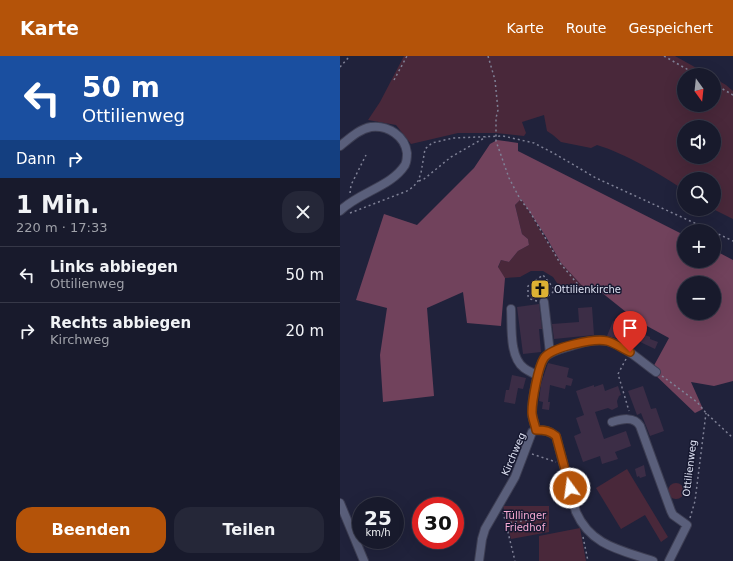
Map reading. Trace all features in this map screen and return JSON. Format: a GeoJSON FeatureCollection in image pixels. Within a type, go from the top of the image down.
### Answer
{"type":"FeatureCollection","features":[{"type":"Feature","properties":{"kind":"street"},"geometry":{"type":"LineString","coordinates":[[340,146],[359,131],[370,127],[380,127],[396,133],[406,146],[407,152],[406,162],[402,170],[392,178],[340,210]]}},
{"type":"Feature","properties":{"kind":"street"},"geometry":{"type":"LineString","coordinates":[[540,301],[550,353],[595,340],[609,342],[630,352],[656,372]]}},
{"type":"Feature","properties":{"kind":"street"},"geometry":{"type":"LineString","coordinates":[[511,309],[515,357],[524,368],[538,376]]}},
{"type":"Feature","properties":{"kind":"street","name":"Kirchweg"},"geometry":{"type":"LineString","coordinates":[[479,561],[485,529],[515,477],[532,432],[536,430],[532,412],[538,376],[544,358],[550,353]]}},
{"type":"Feature","properties":{"kind":"street"},"geometry":{"type":"LineString","coordinates":[[612,422],[632,419],[637,421],[671,511],[673,515],[687,525],[669,561]]}},
{"type":"Feature","properties":{"kind":"street"},"geometry":{"type":"LineString","coordinates":[[536,430],[546,430],[556,436],[576,512],[583,526],[600,541],[653,561]]}},
{"type":"Feature","properties":{"kind":"street"},"geometry":{"type":"LineString","coordinates":[[340,503],[364,561]]}},
{"type":"Feature","properties":{"kind":"path"},"geometry":{"type":"LineString","coordinates":[[340,67],[350,56]]}},
{"type":"Feature","properties":{"kind":"path"},"geometry":{"type":"LineString","coordinates":[[394,80],[407,56]]}},
{"type":"Feature","properties":{"kind":"path"},"geometry":{"type":"LineString","coordinates":[[488,56],[495,80],[498,110],[496,118],[496,141],[514,189],[530,212],[560,263],[581,288],[558,288],[540,301],[530,299],[528,296],[528,286],[543,275],[555,290]]}},
{"type":"Feature","properties":{"kind":"path"},"geometry":{"type":"LineString","coordinates":[[664,56],[685,68]]}},
{"type":"Feature","properties":{"kind":"path"},"geometry":{"type":"LineString","coordinates":[[721,88],[733,94]]}},
{"type":"Feature","properties":{"kind":"path"},"geometry":{"type":"LineString","coordinates":[[418,181],[424,178],[451,156],[487,136]]}},
{"type":"Feature","properties":{"kind":"path"},"geometry":{"type":"LineString","coordinates":[[443,140],[453,138],[496,136],[534,143],[596,178],[696,224]]}},
{"type":"Feature","properties":{"kind":"path"},"geometry":{"type":"LineString","coordinates":[[354,200],[350,189],[366,155]]}},
{"type":"Feature","properties":{"kind":"path"},"geometry":{"type":"LineString","coordinates":[[721,236],[733,241]]}},
{"type":"Feature","properties":{"kind":"path"},"geometry":{"type":"LineString","coordinates":[[630,352],[618,374],[632,419]]}},
{"type":"Feature","properties":{"kind":"path"},"geometry":{"type":"LineString","coordinates":[[656,372],[691,397],[733,438]]}},
{"type":"Feature","properties":{"kind":"path","name":"Ottilienweg"},"geometry":{"type":"LineString","coordinates":[[687,525],[695,502],[706,413]]}},
{"type":"Feature","properties":{"kind":"path"},"geometry":{"type":"LineString","coordinates":[[532,454],[540,458],[547,459],[550,462],[564,464]]}},
{"type":"Feature","properties":{"kind":"path"},"geometry":{"type":"LineString","coordinates":[[500,502],[515,561]]}},
{"type":"Feature","properties":{"kind":"path"},"geometry":{"type":"LineString","coordinates":[[505,523],[546,518]]}},
{"type":"Feature","properties":{"kind":"path"},"geometry":{"type":"LineString","coordinates":[[583,526],[583,535],[588,561]]}},
{"type":"Feature","properties":{"kind":"green space"},"geometry":{"type":"Polygon","coordinates":[[[404,56],[675,56],[696,68],[677,68],[677,112],[721,112],[721,82],[733,91],[733,219],[721,213],[721,172],[677,172],[677,185],[642,164],[619,153],[597,145],[591,148],[561,142],[547,131],[544,115],[522,122],[526,133],[524,136],[496,133],[458,133],[411,144],[396,125],[368,120],[380,102],[404,56]]]}},
{"type":"Feature","properties":{"kind":"green space"},"geometry":{"type":"Polygon","coordinates":[[[521,199],[561,263],[586,290],[561,289],[553,277],[543,271],[531,271],[520,277],[505,278],[498,268],[501,260],[509,262],[518,251],[529,245],[528,239],[522,234],[515,205],[521,199]]]}},
{"type":"Feature","properties":{"kind":"green space"},"geometry":{"type":"Polygon","coordinates":[[[627,469],[668,537],[661,542],[645,515],[621,529],[596,488],[627,469]]]}},
{"type":"Feature","properties":{"kind":"green space"},"geometry":{"type":"Polygon","coordinates":[[[673,483],[679,483],[684,488],[682,497],[679,499],[673,499],[668,494],[668,488],[673,483]]]}},
{"type":"Feature","properties":{"kind":"green space","name":"Tüllinger Friedhof"},"geometry":{"type":"Polygon","coordinates":[[[503,506],[549,506],[549,532],[511,539],[503,506]]]}},
{"type":"Feature","properties":{"kind":"green space"},"geometry":{"type":"Polygon","coordinates":[[[580,528],[586,561],[539,561],[539,536],[580,528]]]}},
{"type":"Feature","properties":{"kind":"shaded area"},"geometry":{"type":"Polygon","coordinates":[[[497,140],[518,143],[518,151],[677,231],[677,268],[721,268],[721,254],[733,260],[733,381],[714,386],[691,382],[703,409],[695,413],[651,371],[669,338],[636,320],[596,288],[586,287],[586,290],[561,263],[521,199],[515,205],[522,234],[528,239],[529,245],[518,251],[509,262],[501,260],[498,267],[505,278],[501,326],[467,323],[463,292],[427,308],[434,396],[383,402],[380,355],[387,308],[356,300],[384,214],[417,225],[474,168],[490,144],[497,140]]]}},
{"type":"Feature","properties":{"kind":"building","name":"Ottilienkirche"},"geometry":{"type":"Polygon","coordinates":[[[541,279],[549,288],[533,300],[530,295],[531,287],[541,279]]]}},
{"type":"Feature","properties":{"kind":"building"},"geometry":{"type":"Polygon","coordinates":[[[539,304],[542,329],[539,329],[541,352],[523,354],[517,307],[539,304]]]}},
{"type":"Feature","properties":{"kind":"building"},"geometry":{"type":"Polygon","coordinates":[[[592,307],[594,335],[554,339],[552,324],[579,322],[578,308],[592,307]]]}},
{"type":"Feature","properties":{"kind":"building"},"geometry":{"type":"Polygon","coordinates":[[[613,321],[658,342],[655,349],[636,340],[634,343],[617,336],[616,338],[607,336],[613,321]]]}},
{"type":"Feature","properties":{"kind":"building"},"geometry":{"type":"Polygon","coordinates":[[[548,363],[569,368],[567,377],[573,379],[571,386],[566,385],[565,389],[550,385],[548,402],[550,402],[549,410],[542,409],[543,402],[539,401],[541,384],[548,363]]]}},
{"type":"Feature","properties":{"kind":"building"},"geometry":{"type":"Polygon","coordinates":[[[512,375],[526,378],[523,389],[518,388],[515,404],[504,402],[506,390],[509,390],[512,375]]]}},
{"type":"Feature","properties":{"kind":"building"},"geometry":{"type":"Polygon","coordinates":[[[603,384],[605,391],[618,386],[621,395],[617,401],[618,407],[612,410],[608,408],[595,412],[604,439],[626,431],[631,446],[615,452],[618,459],[602,464],[600,456],[583,462],[574,436],[581,433],[576,418],[584,415],[576,391],[594,385],[594,387],[603,384]]]}},
{"type":"Feature","properties":{"kind":"building"},"geometry":{"type":"Polygon","coordinates":[[[643,386],[651,409],[656,408],[664,431],[650,436],[641,413],[637,415],[628,391],[643,386]]]}},
{"type":"Feature","properties":{"kind":"building"},"geometry":{"type":"Polygon","coordinates":[[[644,465],[646,476],[640,478],[639,476],[637,477],[635,469],[644,465]]]}},
{"type":"Feature","properties":{"kind":"place","name":"Ottilienkirche"},"geometry":{"type":"Point","coordinates":[540,289]}},
{"type":"Feature","properties":{"kind":"route"},"geometry":{"type":"LineString","coordinates":[[570,488],[556,436],[546,430],[536,430],[532,412],[539,368],[544,358],[550,353],[577,344],[594,341],[602,340],[609,342],[630,352]]}}]}
